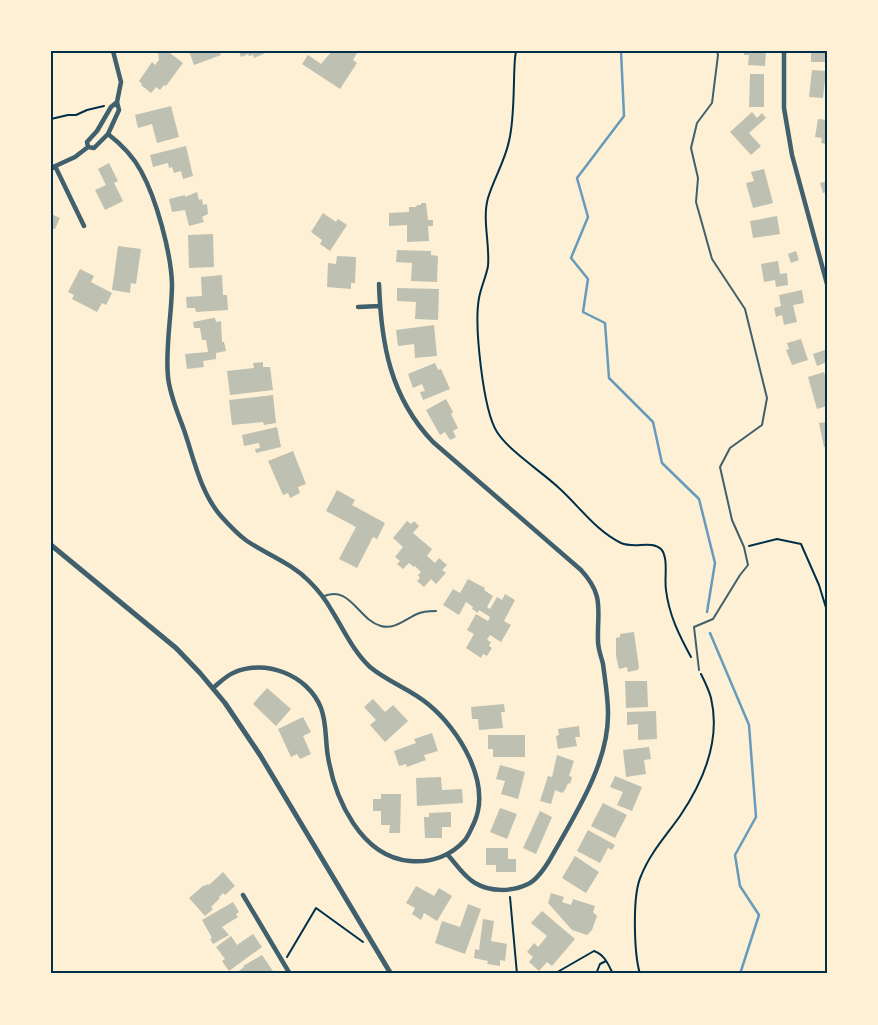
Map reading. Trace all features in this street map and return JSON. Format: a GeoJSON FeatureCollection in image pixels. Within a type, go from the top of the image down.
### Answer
{"type":"FeatureCollection","features":[{"type":"Feature","properties":{"kind":"street"},"geometry":{"type":"LineString","coordinates":[[84,226],[53,167],[75,157],[88,147],[94,148],[108,134],[120,110],[117,102],[121,82],[113,51]]}},
{"type":"Feature","properties":{"kind":"street"},"geometry":{"type":"LineString","coordinates":[[784,51],[784,108],[792,155],[827,284]]}},
{"type":"Feature","properties":{"kind":"street"},"geometry":{"type":"LineString","coordinates":[[88,147],[87,142],[97,132],[111,107],[117,102]]}},
{"type":"Feature","properties":{"kind":"street"},"geometry":{"type":"LineString","coordinates":[[108,134],[118,141],[140,170],[147,184],[164,233],[169,253],[172,280],[168,378],[174,403],[205,492],[218,513],[247,541],[295,568],[332,610],[346,637],[368,665],[385,679],[425,701],[457,734],[470,760],[479,798],[476,817],[467,838],[448,854],[423,862],[401,861],[384,854],[365,839],[345,811],[333,782],[327,752],[326,724],[320,704],[304,683],[287,673],[268,668],[251,668],[232,673],[213,688]]}},
{"type":"Feature","properties":{"kind":"street"},"geometry":{"type":"LineString","coordinates":[[379,284],[386,356],[393,379],[417,424],[433,442],[581,570],[589,578],[596,590],[599,604],[598,643],[608,716],[604,741],[589,787],[542,872],[529,884],[509,889],[494,890],[473,883],[448,854]]}},
{"type":"Feature","properties":{"kind":"street"},"geometry":{"type":"LineString","coordinates":[[358,308],[380,306]]}},
{"type":"Feature","properties":{"kind":"street"},"geometry":{"type":"LineString","coordinates":[[51,545],[176,648],[213,688],[260,754],[391,974]]}},
{"type":"Feature","properties":{"kind":"street"},"geometry":{"type":"LineString","coordinates":[[243,895],[290,974]]}},
{"type":"Feature","properties":{"kind":"lane"},"geometry":{"type":"LineString","coordinates":[[698,670],[694,627],[713,619],[748,565],[744,547],[732,520],[720,467],[730,448],[762,424],[767,398],[746,309],[712,259],[696,202],[698,178],[691,148],[697,123],[712,103],[717,51]]}},
{"type":"Feature","properties":{"kind":"lane"},"geometry":{"type":"LineString","coordinates":[[322,597],[329,593],[341,594],[373,623],[381,626],[391,627],[419,613],[436,611]]}},
{"type":"Feature","properties":{"kind":"path"},"geometry":{"type":"LineString","coordinates":[[516,51],[510,141],[486,206],[488,266],[477,310],[480,358],[493,424],[504,441],[560,490],[590,521],[627,545],[649,544],[655,545],[662,550],[666,589],[673,620],[711,698],[713,712],[708,762],[703,776],[680,816],[652,852],[640,878],[635,910],[640,974]]}},
{"type":"Feature","properties":{"kind":"path"},"geometry":{"type":"LineString","coordinates":[[51,119],[68,115],[76,116],[87,110],[106,106]]}},
{"type":"Feature","properties":{"kind":"path"},"geometry":{"type":"LineString","coordinates":[[744,547],[777,539],[800,544],[819,585],[827,611]]}},
{"type":"Feature","properties":{"kind":"path"},"geometry":{"type":"LineString","coordinates":[[509,889],[517,974]]}},
{"type":"Feature","properties":{"kind":"path"},"geometry":{"type":"LineString","coordinates":[[283,964],[316,908],[363,942]]}},
{"type":"Feature","properties":{"kind":"path"},"geometry":{"type":"LineString","coordinates":[[554,974],[594,951],[600,953],[606,960],[613,974]]}},
{"type":"Feature","properties":{"kind":"path"},"geometry":{"type":"LineString","coordinates":[[596,974],[600,964],[606,960]]}},
{"type":"Feature","properties":{"kind":"building"},"geometry":{"type":"Polygon","coordinates":[[[158,51],[170,51],[183,63],[166,86],[164,85],[160,90],[156,87],[151,93],[139,81],[152,62],[155,65],[159,60],[158,51]]]}},
{"type":"Feature","properties":{"kind":"building"},"geometry":{"type":"Polygon","coordinates":[[[189,51],[219,51],[221,55],[194,65],[189,51]]]}},
{"type":"Feature","properties":{"kind":"building"},"geometry":{"type":"Polygon","coordinates":[[[239,51],[270,51],[254,58],[253,55],[249,56],[248,54],[241,57],[239,51]]]}},
{"type":"Feature","properties":{"kind":"building"},"geometry":{"type":"Polygon","coordinates":[[[332,51],[355,51],[357,53],[353,60],[357,63],[340,89],[302,64],[308,55],[321,64],[332,51]]]}},
{"type":"Feature","properties":{"kind":"building"},"geometry":{"type":"Polygon","coordinates":[[[744,51],[766,51],[765,66],[748,65],[749,55],[744,55],[744,51]]]}},
{"type":"Feature","properties":{"kind":"building"},"geometry":{"type":"Polygon","coordinates":[[[811,51],[825,51],[825,62],[811,62],[811,51]]]}},
{"type":"Feature","properties":{"kind":"building"},"geometry":{"type":"Polygon","coordinates":[[[812,70],[826,71],[823,98],[809,97],[812,70]]]}},
{"type":"Feature","properties":{"kind":"building"},"geometry":{"type":"Polygon","coordinates":[[[750,74],[764,74],[764,107],[749,107],[750,74]]]}},
{"type":"Feature","properties":{"kind":"building"},"geometry":{"type":"Polygon","coordinates":[[[171,106],[179,137],[157,143],[152,124],[138,128],[135,115],[171,106]]]}},
{"type":"Feature","properties":{"kind":"building"},"geometry":{"type":"Polygon","coordinates":[[[752,112],[757,118],[762,113],[766,118],[749,133],[761,146],[751,155],[730,132],[752,112]]]}},
{"type":"Feature","properties":{"kind":"building"},"geometry":{"type":"Polygon","coordinates":[[[818,119],[827,120],[827,144],[821,143],[822,138],[815,137],[818,119]]]}},
{"type":"Feature","properties":{"kind":"building"},"geometry":{"type":"Polygon","coordinates":[[[186,146],[193,176],[183,179],[181,171],[174,173],[172,167],[169,168],[168,163],[153,167],[150,155],[186,146]]]}},
{"type":"Feature","properties":{"kind":"building"},"geometry":{"type":"Polygon","coordinates":[[[109,163],[118,181],[114,183],[123,201],[105,210],[95,190],[106,185],[98,169],[109,163]]]}},
{"type":"Feature","properties":{"kind":"building"},"geometry":{"type":"Polygon","coordinates":[[[764,169],[773,203],[753,208],[746,183],[754,181],[751,172],[764,169]]]}},
{"type":"Feature","properties":{"kind":"building"},"geometry":{"type":"Polygon","coordinates":[[[827,181],[827,192],[823,193],[820,183],[827,181]]]}},
{"type":"Feature","properties":{"kind":"building"},"geometry":{"type":"Polygon","coordinates":[[[197,192],[199,200],[202,199],[203,205],[207,204],[208,214],[202,217],[204,222],[189,226],[185,210],[172,212],[169,199],[185,195],[185,197],[197,192]]]}},
{"type":"Feature","properties":{"kind":"building"},"geometry":{"type":"Polygon","coordinates":[[[421,203],[426,203],[428,220],[433,220],[433,226],[428,226],[429,241],[407,242],[407,225],[389,226],[389,213],[409,212],[409,207],[416,207],[421,205],[421,203]]]}},
{"type":"Feature","properties":{"kind":"building"},"geometry":{"type":"Polygon","coordinates":[[[323,213],[336,222],[338,219],[347,225],[330,251],[320,244],[322,240],[311,232],[323,213]]]}},
{"type":"Feature","properties":{"kind":"building"},"geometry":{"type":"Polygon","coordinates":[[[51,214],[60,218],[55,229],[51,228],[51,214]]]}},
{"type":"Feature","properties":{"kind":"building"},"geometry":{"type":"Polygon","coordinates":[[[777,216],[780,234],[753,238],[750,221],[777,216]]]}},
{"type":"Feature","properties":{"kind":"building"},"geometry":{"type":"Polygon","coordinates":[[[213,234],[214,267],[189,268],[188,235],[213,234]]]}},
{"type":"Feature","properties":{"kind":"building"},"geometry":{"type":"Polygon","coordinates":[[[118,246],[141,249],[136,284],[131,283],[130,293],[112,290],[118,246]]]}},
{"type":"Feature","properties":{"kind":"building"},"geometry":{"type":"Polygon","coordinates":[[[397,250],[431,251],[431,255],[438,256],[437,282],[411,281],[412,263],[396,262],[397,250]]]}},
{"type":"Feature","properties":{"kind":"building"},"geometry":{"type":"Polygon","coordinates":[[[796,251],[799,260],[791,263],[788,254],[796,251]]]}},
{"type":"Feature","properties":{"kind":"building"},"geometry":{"type":"Polygon","coordinates":[[[337,256],[356,257],[355,283],[351,283],[351,289],[327,287],[328,263],[336,264],[337,256]]]}},
{"type":"Feature","properties":{"kind":"building"},"geometry":{"type":"Polygon","coordinates":[[[778,261],[780,274],[787,273],[788,285],[776,287],[775,280],[764,282],[761,264],[778,261]]]}},
{"type":"Feature","properties":{"kind":"building"},"geometry":{"type":"Polygon","coordinates":[[[80,269],[94,276],[91,282],[112,293],[106,305],[102,303],[97,312],[72,299],[74,295],[68,292],[80,269]]]}},
{"type":"Feature","properties":{"kind":"building"},"geometry":{"type":"Polygon","coordinates":[[[222,275],[223,295],[227,295],[228,310],[196,312],[195,308],[187,308],[186,297],[202,296],[201,277],[222,275]]]}},
{"type":"Feature","properties":{"kind":"building"},"geometry":{"type":"Polygon","coordinates":[[[397,288],[439,289],[438,320],[415,319],[416,302],[397,301],[397,288]]]}},
{"type":"Feature","properties":{"kind":"building"},"geometry":{"type":"Polygon","coordinates":[[[802,290],[804,303],[793,305],[797,322],[784,325],[782,315],[776,317],[774,308],[781,306],[779,295],[802,290]]]}},
{"type":"Feature","properties":{"kind":"building"},"geometry":{"type":"Polygon","coordinates":[[[215,318],[216,322],[221,321],[222,342],[224,342],[226,351],[216,353],[216,359],[203,361],[204,367],[187,369],[185,354],[208,352],[206,340],[202,340],[200,328],[194,328],[193,322],[215,318]]]}},
{"type":"Feature","properties":{"kind":"building"},"geometry":{"type":"Polygon","coordinates":[[[434,325],[437,356],[415,358],[414,344],[398,346],[396,330],[434,325]]]}},
{"type":"Feature","properties":{"kind":"building"},"geometry":{"type":"Polygon","coordinates":[[[801,339],[808,360],[792,365],[786,350],[789,349],[787,343],[801,339]]]}},
{"type":"Feature","properties":{"kind":"building"},"geometry":{"type":"Polygon","coordinates":[[[825,350],[827,362],[817,366],[813,354],[825,350]]]}},
{"type":"Feature","properties":{"kind":"building"},"geometry":{"type":"Polygon","coordinates":[[[263,362],[263,367],[270,367],[273,390],[230,395],[227,371],[254,368],[253,363],[263,362]]]}},
{"type":"Feature","properties":{"kind":"building"},"geometry":{"type":"Polygon","coordinates":[[[435,363],[438,370],[441,369],[450,389],[423,400],[420,392],[425,391],[422,384],[413,388],[408,374],[435,363]]]}},
{"type":"Feature","properties":{"kind":"building"},"geometry":{"type":"Polygon","coordinates":[[[824,372],[827,381],[827,406],[817,409],[808,377],[824,372]]]}},
{"type":"Feature","properties":{"kind":"building"},"geometry":{"type":"Polygon","coordinates":[[[273,395],[276,423],[264,425],[263,422],[232,425],[229,400],[273,395]]]}},
{"type":"Feature","properties":{"kind":"building"},"geometry":{"type":"Polygon","coordinates":[[[446,399],[458,428],[453,431],[456,437],[450,440],[445,432],[440,435],[426,410],[446,399]]]}},
{"type":"Feature","properties":{"kind":"building"},"geometry":{"type":"Polygon","coordinates":[[[827,422],[827,447],[824,447],[819,423],[827,422]]]}},
{"type":"Feature","properties":{"kind":"building"},"geometry":{"type":"Polygon","coordinates":[[[277,427],[281,447],[256,453],[255,449],[260,448],[259,443],[244,446],[242,435],[277,427]]]}},
{"type":"Feature","properties":{"kind":"building"},"geometry":{"type":"Polygon","coordinates":[[[293,451],[306,484],[298,487],[300,493],[290,498],[288,493],[283,495],[268,461],[293,451]]]}},
{"type":"Feature","properties":{"kind":"building"},"geometry":{"type":"Polygon","coordinates":[[[337,490],[355,500],[352,505],[385,523],[377,539],[373,537],[357,568],[339,559],[356,527],[326,511],[337,490]]]}},
{"type":"Feature","properties":{"kind":"building"},"geometry":{"type":"Polygon","coordinates":[[[407,521],[411,524],[414,521],[419,526],[413,533],[432,549],[427,556],[435,563],[439,558],[447,565],[442,570],[446,573],[436,584],[431,579],[424,587],[417,581],[420,578],[418,575],[421,572],[415,566],[409,563],[403,569],[397,564],[400,561],[395,557],[403,547],[393,538],[407,521]]]}},
{"type":"Feature","properties":{"kind":"building"},"geometry":{"type":"Polygon","coordinates":[[[468,579],[485,588],[484,590],[493,596],[487,607],[490,609],[497,597],[502,600],[505,594],[515,600],[504,621],[511,625],[501,642],[490,635],[487,640],[491,642],[489,646],[492,648],[487,656],[483,654],[481,658],[466,648],[474,634],[467,630],[476,614],[488,621],[490,617],[479,610],[478,613],[466,602],[459,615],[443,605],[453,589],[460,593],[468,579]]]}},
{"type":"Feature","properties":{"kind":"building"},"geometry":{"type":"Polygon","coordinates":[[[634,632],[639,668],[628,672],[627,667],[619,669],[616,656],[616,638],[620,637],[620,634],[634,632]]]}},
{"type":"Feature","properties":{"kind":"building"},"geometry":{"type":"Polygon","coordinates":[[[625,681],[647,681],[648,707],[626,708],[625,681]]]}},
{"type":"Feature","properties":{"kind":"building"},"geometry":{"type":"Polygon","coordinates":[[[267,688],[291,709],[276,726],[253,704],[267,688]]]}},
{"type":"Feature","properties":{"kind":"building"},"geometry":{"type":"Polygon","coordinates":[[[373,699],[385,712],[393,705],[408,721],[385,742],[370,725],[376,720],[364,707],[373,699]]]}},
{"type":"Feature","properties":{"kind":"building"},"geometry":{"type":"Polygon","coordinates":[[[504,704],[505,712],[501,712],[503,728],[479,730],[478,719],[472,719],[471,707],[504,704]]]}},
{"type":"Feature","properties":{"kind":"building"},"geometry":{"type":"Polygon","coordinates":[[[656,711],[657,739],[638,740],[638,724],[627,725],[627,712],[656,711]]]}},
{"type":"Feature","properties":{"kind":"building"},"geometry":{"type":"Polygon","coordinates":[[[303,717],[311,732],[303,736],[311,754],[300,759],[297,754],[291,757],[278,729],[303,717]]]}},
{"type":"Feature","properties":{"kind":"building"},"geometry":{"type":"Polygon","coordinates":[[[579,726],[580,737],[575,737],[577,746],[558,749],[556,736],[559,735],[558,729],[579,726]]]}},
{"type":"Feature","properties":{"kind":"building"},"geometry":{"type":"Polygon","coordinates":[[[432,733],[438,751],[424,755],[426,760],[407,767],[406,764],[399,766],[394,751],[416,743],[414,739],[432,733]]]}},
{"type":"Feature","properties":{"kind":"building"},"geometry":{"type":"Polygon","coordinates":[[[488,735],[525,735],[525,757],[493,757],[493,749],[488,749],[488,735]]]}},
{"type":"Feature","properties":{"kind":"building"},"geometry":{"type":"Polygon","coordinates":[[[649,747],[651,759],[644,760],[646,774],[626,777],[623,750],[649,747]]]}},
{"type":"Feature","properties":{"kind":"building"},"geometry":{"type":"Polygon","coordinates":[[[557,755],[574,761],[569,776],[572,777],[570,784],[568,783],[562,793],[555,790],[551,804],[540,801],[548,776],[552,777],[557,755]]]}},
{"type":"Feature","properties":{"kind":"building"},"geometry":{"type":"Polygon","coordinates":[[[500,765],[525,772],[518,799],[501,794],[505,781],[496,779],[500,765]]]}},
{"type":"Feature","properties":{"kind":"building"},"geometry":{"type":"Polygon","coordinates":[[[615,776],[642,787],[632,811],[617,805],[623,792],[610,787],[615,776]]]}},
{"type":"Feature","properties":{"kind":"building"},"geometry":{"type":"Polygon","coordinates":[[[441,777],[442,790],[462,789],[463,803],[417,806],[416,778],[441,777]]]}},
{"type":"Feature","properties":{"kind":"building"},"geometry":{"type":"Polygon","coordinates":[[[381,794],[401,794],[400,833],[389,833],[390,825],[381,825],[381,811],[373,811],[373,799],[381,799],[381,794]]]}},
{"type":"Feature","properties":{"kind":"building"},"geometry":{"type":"Polygon","coordinates":[[[603,803],[627,815],[615,838],[591,826],[603,803]]]}},
{"type":"Feature","properties":{"kind":"building"},"geometry":{"type":"Polygon","coordinates":[[[500,808],[517,814],[507,839],[490,832],[500,808]]]}},
{"type":"Feature","properties":{"kind":"building"},"geometry":{"type":"Polygon","coordinates":[[[540,811],[552,817],[536,854],[523,848],[540,811]]]}},
{"type":"Feature","properties":{"kind":"building"},"geometry":{"type":"Polygon","coordinates":[[[451,812],[451,827],[442,827],[442,838],[425,838],[424,817],[429,817],[429,813],[451,812]]]}},
{"type":"Feature","properties":{"kind":"building"},"geometry":{"type":"Polygon","coordinates":[[[588,830],[615,845],[612,850],[608,848],[600,863],[577,851],[588,830]]]}},
{"type":"Feature","properties":{"kind":"building"},"geometry":{"type":"Polygon","coordinates":[[[486,848],[508,848],[508,859],[516,859],[516,872],[496,872],[496,865],[486,865],[486,848]]]}},
{"type":"Feature","properties":{"kind":"building"},"geometry":{"type":"Polygon","coordinates":[[[575,856],[599,872],[586,893],[562,878],[575,856]]]}},
{"type":"Feature","properties":{"kind":"building"},"geometry":{"type":"Polygon","coordinates":[[[223,872],[235,886],[225,895],[223,893],[219,897],[211,907],[213,909],[205,916],[189,898],[204,885],[209,885],[223,872]]]}},
{"type":"Feature","properties":{"kind":"building"},"geometry":{"type":"Polygon","coordinates":[[[416,886],[434,896],[439,888],[452,896],[437,921],[424,913],[421,920],[412,914],[415,908],[406,903],[416,886]]]}},
{"type":"Feature","properties":{"kind":"building"},"geometry":{"type":"Polygon","coordinates":[[[551,893],[564,897],[562,902],[571,905],[573,899],[595,906],[593,912],[597,916],[592,930],[587,935],[572,930],[548,903],[551,893]]]}},
{"type":"Feature","properties":{"kind":"building"},"geometry":{"type":"Polygon","coordinates":[[[233,902],[239,912],[236,914],[238,917],[222,927],[229,935],[213,944],[210,939],[212,938],[202,920],[233,902]]]}},
{"type":"Feature","properties":{"kind":"building"},"geometry":{"type":"Polygon","coordinates":[[[468,904],[481,909],[465,954],[435,943],[442,921],[460,927],[468,904]]]}},
{"type":"Feature","properties":{"kind":"building"},"geometry":{"type":"Polygon","coordinates":[[[542,911],[575,939],[552,966],[547,962],[539,971],[529,962],[533,957],[527,952],[534,943],[538,947],[547,936],[531,923],[542,911]]]}},
{"type":"Feature","properties":{"kind":"building"},"geometry":{"type":"Polygon","coordinates":[[[483,919],[494,921],[491,941],[507,944],[505,961],[500,960],[500,966],[487,964],[488,961],[474,958],[475,949],[479,950],[483,919]]]}},
{"type":"Feature","properties":{"kind":"building"},"geometry":{"type":"Polygon","coordinates":[[[253,934],[262,947],[229,971],[222,961],[225,959],[216,947],[231,936],[237,945],[253,934]]]}},
{"type":"Feature","properties":{"kind":"building"},"geometry":{"type":"Polygon","coordinates":[[[262,955],[275,974],[241,974],[239,971],[243,966],[262,955]]]}},
{"type":"Feature","properties":{"kind":"waterway"},"geometry":{"type":"LineString","coordinates":[[621,51],[624,116],[577,178],[588,217],[571,258],[588,279],[583,312],[605,323],[609,378],[653,422],[662,463],[699,499],[715,563],[707,612]]}},
{"type":"Feature","properties":{"kind":"waterway"},"geometry":{"type":"LineString","coordinates":[[710,633],[749,725],[756,817],[735,855],[740,886],[759,915],[740,974]]}}]}
